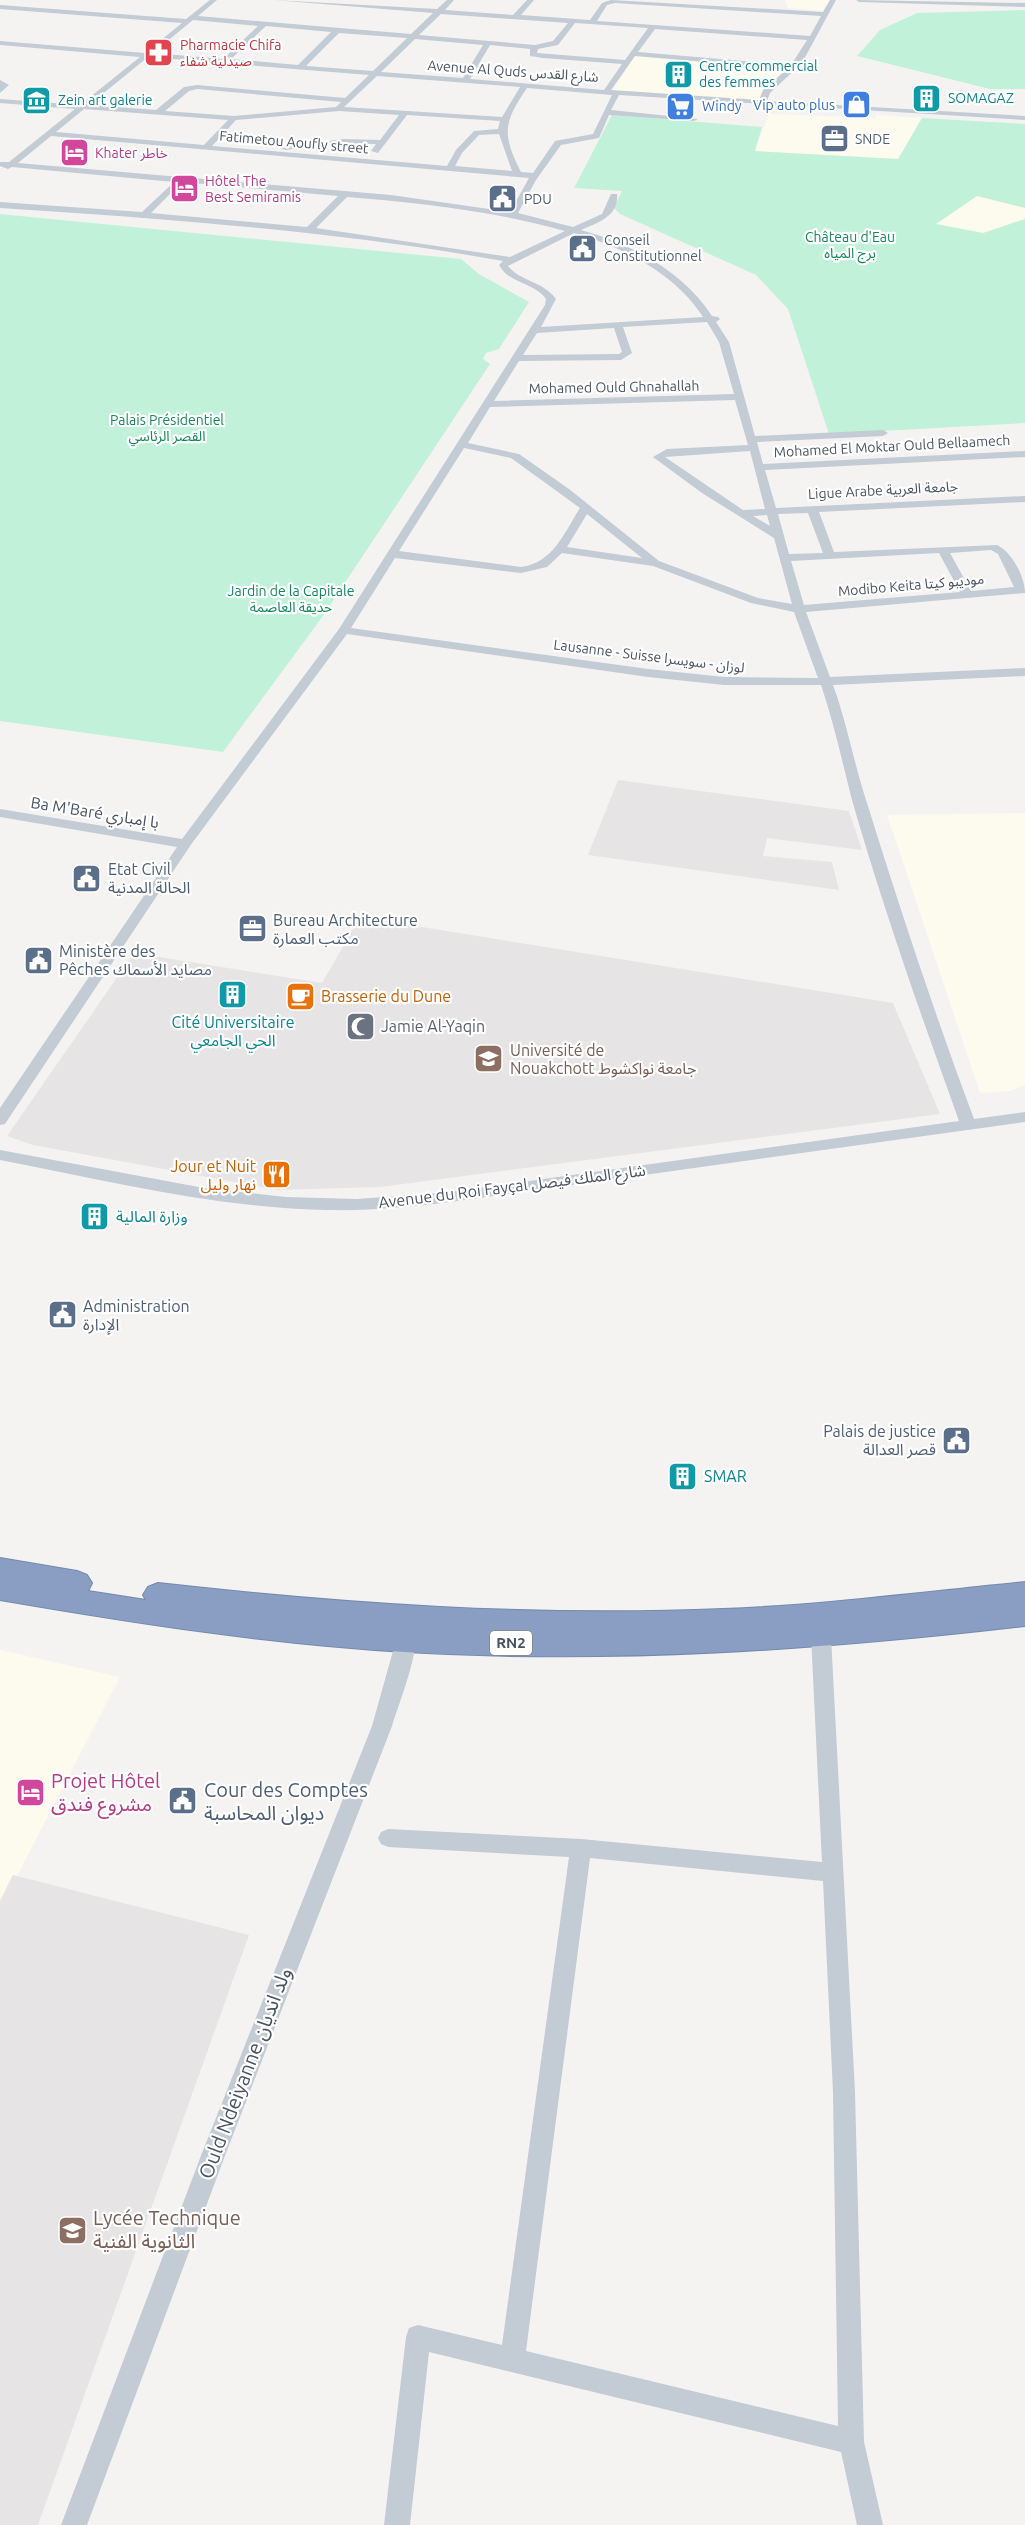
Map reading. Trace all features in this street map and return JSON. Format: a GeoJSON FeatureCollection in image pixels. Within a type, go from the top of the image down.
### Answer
{"type":"FeatureCollection","features":[{"type":"Feature","properties":{"kind":"highway","name":"RN2"},"geometry":{"type":"LineString","coordinates":[[0,1570],[135,1593],[312,1612],[407,1630],[723,1621],[820,1615],[1025,1594]]}},
{"type":"Feature","properties":{"kind":"highway","name":"RN2"},"geometry":{"type":"LineString","coordinates":[[0,1588],[226,1622],[407,1630],[618,1645],[821,1636],[1025,1614]]}},
{"type":"Feature","properties":{"kind":"street"},"geometry":{"type":"LineString","coordinates":[[0,173],[214,0]]}},
{"type":"Feature","properties":{"kind":"street"},"geometry":{"type":"LineString","coordinates":[[276,0],[813,38]]}},
{"type":"Feature","properties":{"kind":"street"},"geometry":{"type":"LineString","coordinates":[[339,109],[411,36],[451,0]]}},
{"type":"Feature","properties":{"kind":"street"},"geometry":{"type":"LineString","coordinates":[[515,17],[531,0]]}},
{"type":"Feature","properties":{"kind":"street"},"geometry":{"type":"LineString","coordinates":[[762,103],[766,92],[794,67],[813,38],[833,0]]}},
{"type":"Feature","properties":{"kind":"street"},"geometry":{"type":"LineString","coordinates":[[859,0],[1025,5]]}},
{"type":"Feature","properties":{"kind":"street"},"geometry":{"type":"LineString","coordinates":[[592,22],[604,4],[610,1],[687,2],[826,14]]}},
{"type":"Feature","properties":{"kind":"street"},"geometry":{"type":"LineString","coordinates":[[680,12],[687,2]]}},
{"type":"Feature","properties":{"kind":"street"},"geometry":{"type":"LineString","coordinates":[[0,7],[264,24],[535,47],[555,43],[573,21]]}},
{"type":"Feature","properties":{"kind":"street"},"geometry":{"type":"LineString","coordinates":[[670,28],[675,20]]}},
{"type":"Feature","properties":{"kind":"street"},"geometry":{"type":"LineString","coordinates":[[225,62],[264,24]]}},
{"type":"Feature","properties":{"kind":"street"},"geometry":{"type":"LineString","coordinates":[[606,92],[652,27]]}},
{"type":"Feature","properties":{"kind":"street"},"geometry":{"type":"LineString","coordinates":[[299,68],[337,30]]}},
{"type":"Feature","properties":{"kind":"street","name":"Avenue Al Quds شارع القدس"},"geometry":{"type":"LineString","coordinates":[[0,43],[617,93],[1025,118]]}},
{"type":"Feature","properties":{"kind":"street"},"geometry":{"type":"LineString","coordinates":[[465,81],[488,43]]}},
{"type":"Feature","properties":{"kind":"street"},"geometry":{"type":"LineString","coordinates":[[535,47],[533,54],[543,57],[626,62]]}},
{"type":"Feature","properties":{"kind":"street"},"geometry":{"type":"LineString","coordinates":[[632,54],[794,67]]}},
{"type":"Feature","properties":{"kind":"street"},"geometry":{"type":"LineString","coordinates":[[518,175],[501,131],[502,119],[525,86]]}},
{"type":"Feature","properties":{"kind":"street"},"geometry":{"type":"LineString","coordinates":[[158,112],[187,89],[197,87],[347,100]]}},
{"type":"Feature","properties":{"kind":"street"},"geometry":{"type":"LineString","coordinates":[[513,214],[558,143],[596,136],[606,111],[617,93]]}},
{"type":"Feature","properties":{"kind":"street"},"geometry":{"type":"LineString","coordinates":[[0,101],[234,118],[339,109],[502,119]]}},
{"type":"Feature","properties":{"kind":"street"},"geometry":{"type":"LineString","coordinates":[[606,111],[694,119]]}},
{"type":"Feature","properties":{"kind":"street"},"geometry":{"type":"LineString","coordinates":[[366,161],[404,114]]}},
{"type":"Feature","properties":{"kind":"street"},"geometry":{"type":"LineString","coordinates":[[205,148],[234,118]]}},
{"type":"Feature","properties":{"kind":"street"},"geometry":{"type":"LineString","coordinates":[[449,169],[459,152],[477,134],[501,131]]}},
{"type":"Feature","properties":{"kind":"street","name":"Fatimetou Aoufly street"},"geometry":{"type":"LineString","coordinates":[[50,134],[536,176]]}},
{"type":"Feature","properties":{"kind":"street"},"geometry":{"type":"LineString","coordinates":[[249,152],[337,142],[381,142]]}},
{"type":"Feature","properties":{"kind":"street"},"geometry":{"type":"LineString","coordinates":[[0,164],[344,195],[513,214],[574,230],[615,244],[666,272],[715,319],[760,467],[799,609],[841,726],[859,800],[921,996],[968,1125]]}},
{"type":"Feature","properties":{"kind":"street"},"geometry":{"type":"LineString","coordinates":[[144,215],[180,180]]}},
{"type":"Feature","properties":{"kind":"street"},"geometry":{"type":"LineString","coordinates":[[311,228],[344,195]]}},
{"type":"Feature","properties":{"kind":"street"},"geometry":{"type":"LineString","coordinates":[[0,1120],[185,844],[344,630],[535,330],[551,299],[541,288],[505,270],[503,265],[608,214],[614,196]]}},
{"type":"Feature","properties":{"kind":"street"},"geometry":{"type":"LineString","coordinates":[[0,205],[311,228],[424,243],[510,260]]}},
{"type":"Feature","properties":{"kind":"street"},"geometry":{"type":"LineString","coordinates":[[535,330],[715,319]]}},
{"type":"Feature","properties":{"kind":"street"},"geometry":{"type":"LineString","coordinates":[[518,358],[621,357],[627,353],[618,325]]}},
{"type":"Feature","properties":{"kind":"street","name":"Mohamed Ould Ghnahallah"},"geometry":{"type":"LineString","coordinates":[[490,404],[739,398]]}},
{"type":"Feature","properties":{"kind":"street"},"geometry":{"type":"LineString","coordinates":[[778,536],[657,457],[667,452],[883,433]]}},
{"type":"Feature","properties":{"kind":"street"},"geometry":{"type":"LineString","coordinates":[[462,445],[500,451],[515,456],[565,491],[585,510],[655,563]]}},
{"type":"Feature","properties":{"kind":"street","name":"Mohamed El Moktar Ould Bellaamech"},"geometry":{"type":"LineString","coordinates":[[760,467],[1025,454]]}},
{"type":"Feature","properties":{"kind":"street","name":"Ligue Arabe جامعة العربية"},"geometry":{"type":"LineString","coordinates":[[742,513],[1025,500]]}},
{"type":"Feature","properties":{"kind":"street"},"geometry":{"type":"LineString","coordinates":[[812,508],[829,555]]}},
{"type":"Feature","properties":{"kind":"street"},"geometry":{"type":"LineString","coordinates":[[393,554],[532,570],[545,565],[585,510]]}},
{"type":"Feature","properties":{"kind":"street"},"geometry":{"type":"LineString","coordinates":[[786,558],[987,547],[999,549],[1023,590]]}},
{"type":"Feature","properties":{"kind":"street"},"geometry":{"type":"LineString","coordinates":[[558,549],[655,563]]}},
{"type":"Feature","properties":{"kind":"street"},"geometry":{"type":"LineString","coordinates":[[942,549],[967,595]]}},
{"type":"Feature","properties":{"kind":"street","name":"Modibo Keita موديبو كيتا"},"geometry":{"type":"LineString","coordinates":[[655,563],[747,599],[799,609],[1023,590]]}},
{"type":"Feature","properties":{"kind":"street","name":"Lausanne - Suisse لوزان - سويسرا"},"geometry":{"type":"LineString","coordinates":[[344,630],[700,679],[825,682],[1025,672]]}},
{"type":"Feature","properties":{"kind":"street","name":"Ba M'Baré با إمباري"},"geometry":{"type":"LineString","coordinates":[[0,813],[185,844]]}},
{"type":"Feature","properties":{"kind":"street","name":"Avenue du Roi Fayçal شارع الملك فيصل"},"geometry":{"type":"LineString","coordinates":[[0,1155],[224,1195],[300,1204],[356,1205],[450,1197],[1025,1118]]}},
{"type":"Feature","properties":{"kind":"street","name":"Ould Ndeiyanne ولد انديان"},"geometry":{"type":"LineString","coordinates":[[74,2525],[218,2142],[382,1726],[407,1630]]}},
{"type":"Feature","properties":{"kind":"street"},"geometry":{"type":"LineString","coordinates":[[821,1636],[844,2092],[851,2442],[870,2525]]}},
{"type":"Feature","properties":{"kind":"street"},"geometry":{"type":"LineString","coordinates":[[388,1838],[581,1848],[834,1873]]}},
{"type":"Feature","properties":{"kind":"street"},"geometry":{"type":"LineString","coordinates":[[513,2359],[581,1848]]}},
{"type":"Feature","properties":{"kind":"street"},"geometry":{"type":"LineString","coordinates":[[397,2525],[418,2337],[851,2442]]}},
{"type":"Feature","properties":{"kind":"shaded area"},"geometry":{"type":"Polygon","coordinates":[[[785,0],[830,0],[823,11],[788,8],[785,0]]]}},
{"type":"Feature","properties":{"kind":"shaded area"},"geometry":{"type":"Polygon","coordinates":[[[635,56],[789,68],[762,92],[758,101],[612,91],[635,56]]]}},
{"type":"Feature","properties":{"kind":"shaded area","name":"SNDE"},"geometry":{"type":"Polygon","coordinates":[[[769,114],[922,118],[899,159],[754,151],[769,114]]]}},
{"type":"Feature","properties":{"kind":"shaded area"},"geometry":{"type":"Polygon","coordinates":[[[977,196],[1025,208],[1025,219],[983,233],[935,224],[977,196]]]}},
{"type":"Feature","properties":{"kind":"shaded area"},"geometry":{"type":"Polygon","coordinates":[[[618,780],[849,811],[862,850],[767,838],[763,856],[832,862],[839,890],[588,855],[618,780]]]}},
{"type":"Feature","properties":{"kind":"shaded area"},"geometry":{"type":"Polygon","coordinates":[[[1025,813],[1025,1085],[1010,1091],[980,1093],[887,815],[1025,813]]]}},
{"type":"Feature","properties":{"kind":"shaded area","name":"Université de Nouakchott جامعة نواكشوط"},"geometry":{"type":"Polygon","coordinates":[[[360,917],[893,1003],[940,1114],[380,1187],[278,1190],[33,1145],[7,1136],[134,953],[322,983],[360,917]]]}},
{"type":"Feature","properties":{"kind":"shaded area","name":"Projet Hôtel مشروع فندق"},"geometry":{"type":"Polygon","coordinates":[[[0,1650],[120,1677],[0,1909],[0,1650]]]}},
{"type":"Feature","properties":{"kind":"shaded area","name":"Lycée Technique الثانوية الفنية"},"geometry":{"type":"Polygon","coordinates":[[[13,1875],[249,1935],[38,2525],[0,2525],[0,1901],[13,1875]]]}},
{"type":"Feature","properties":{"kind":"green space"},"geometry":{"type":"Polygon","coordinates":[[[1025,10],[1025,89],[990,89],[857,56],[880,30],[917,13],[1025,10]]]}},
{"type":"Feature","properties":{"kind":"green space","name":"Château d'Eau برج المياه"},"geometry":{"type":"Polygon","coordinates":[[[612,115],[762,127],[755,151],[898,159],[922,118],[1025,124],[1025,208],[977,196],[936,224],[983,233],[1025,219],[1025,423],[829,434],[788,309],[756,275],[620,214],[614,208],[622,191],[574,188],[612,115]]]}},
{"type":"Feature","properties":{"kind":"green space","name":"Palais Présidentiel القصر الرئاسي"},"geometry":{"type":"Polygon","coordinates":[[[0,214],[461,259],[479,274],[529,302],[499,349],[486,353],[483,359],[490,364],[323,616],[223,752],[0,721],[0,214]]]}},
{"type":"Feature","properties":{"kind":"place","name":"Pharmacie Chifa صيدلية شفاء"},"geometry":{"type":"Point","coordinates":[159,53]}},
{"type":"Feature","properties":{"kind":"place","name":"Centre commercial des femmes"},"geometry":{"type":"Point","coordinates":[678,74]}},
{"type":"Feature","properties":{"kind":"place","name":"SOMAGAZ"},"geometry":{"type":"Point","coordinates":[927,98]}},
{"type":"Feature","properties":{"kind":"place","name":"Zein art galerie"},"geometry":{"type":"Point","coordinates":[37,100]}},
{"type":"Feature","properties":{"kind":"place","name":"Vip auto plus"},"geometry":{"type":"Point","coordinates":[856,105]}},
{"type":"Feature","properties":{"kind":"place","name":"Windy"},"geometry":{"type":"Point","coordinates":[681,106]}},
{"type":"Feature","properties":{"kind":"place","name":"SNDE"},"geometry":{"type":"Point","coordinates":[834,139]}},
{"type":"Feature","properties":{"kind":"place","name":"Khater خاطر"},"geometry":{"type":"Point","coordinates":[74,153]}},
{"type":"Feature","properties":{"kind":"place","name":"Hôtel The Best Semiramis"},"geometry":{"type":"Point","coordinates":[184,189]}},
{"type":"Feature","properties":{"kind":"place","name":"PDU"},"geometry":{"type":"Point","coordinates":[503,199]}},
{"type":"Feature","properties":{"kind":"place","name":"Conseil Constitutionnel"},"geometry":{"type":"Point","coordinates":[583,248]}},
{"type":"Feature","properties":{"kind":"place","name":"Etat Civil الحالة المدنية"},"geometry":{"type":"Point","coordinates":[87,878]}},
{"type":"Feature","properties":{"kind":"place","name":"Bureau Architecture مكتب العمارة"},"geometry":{"type":"Point","coordinates":[252,929]}},
{"type":"Feature","properties":{"kind":"place","name":"Ministère des Pêches مصايد الأسماك"},"geometry":{"type":"Point","coordinates":[38,960]}},
{"type":"Feature","properties":{"kind":"place","name":"Cité Universitaire الحي الجامعي"},"geometry":{"type":"Point","coordinates":[233,994]}},
{"type":"Feature","properties":{"kind":"place","name":"Brasserie du Dune"},"geometry":{"type":"Point","coordinates":[300,996]}},
{"type":"Feature","properties":{"kind":"place","name":"Jamie Al-Yaqin"},"geometry":{"type":"Point","coordinates":[360,1026]}},
{"type":"Feature","properties":{"kind":"place","name":"Université de Nouakchott جامعة نواكشوط"},"geometry":{"type":"Point","coordinates":[489,1059]}},
{"type":"Feature","properties":{"kind":"place","name":"Jour et Nuit نهار وليل"},"geometry":{"type":"Point","coordinates":[277,1175]}},
{"type":"Feature","properties":{"kind":"place","name":"وزارة المالية"},"geometry":{"type":"Point","coordinates":[95,1216]}},
{"type":"Feature","properties":{"kind":"place","name":"Administration الإدارة"},"geometry":{"type":"Point","coordinates":[62,1315]}},
{"type":"Feature","properties":{"kind":"place","name":"Palais de justice قصر العدالة"},"geometry":{"type":"Point","coordinates":[957,1440]}},
{"type":"Feature","properties":{"kind":"place","name":"SMAR"},"geometry":{"type":"Point","coordinates":[683,1476]}},
{"type":"Feature","properties":{"kind":"place","name":"Projet Hôtel مشروع فندق"},"geometry":{"type":"Point","coordinates":[30,1793]}},
{"type":"Feature","properties":{"kind":"place","name":"Cour des Comptes ديوان المحاسبة"},"geometry":{"type":"Point","coordinates":[183,1801]}},
{"type":"Feature","properties":{"kind":"place","name":"Lycée Technique الثانوية الفنية"},"geometry":{"type":"Point","coordinates":[72,2230]}},
{"type":"Feature","properties":{"kind":"park label","name":"Jardin de la Capitale حديقة العاصمة"},"geometry":{"type":"Point","coordinates":[291,600]}}]}
